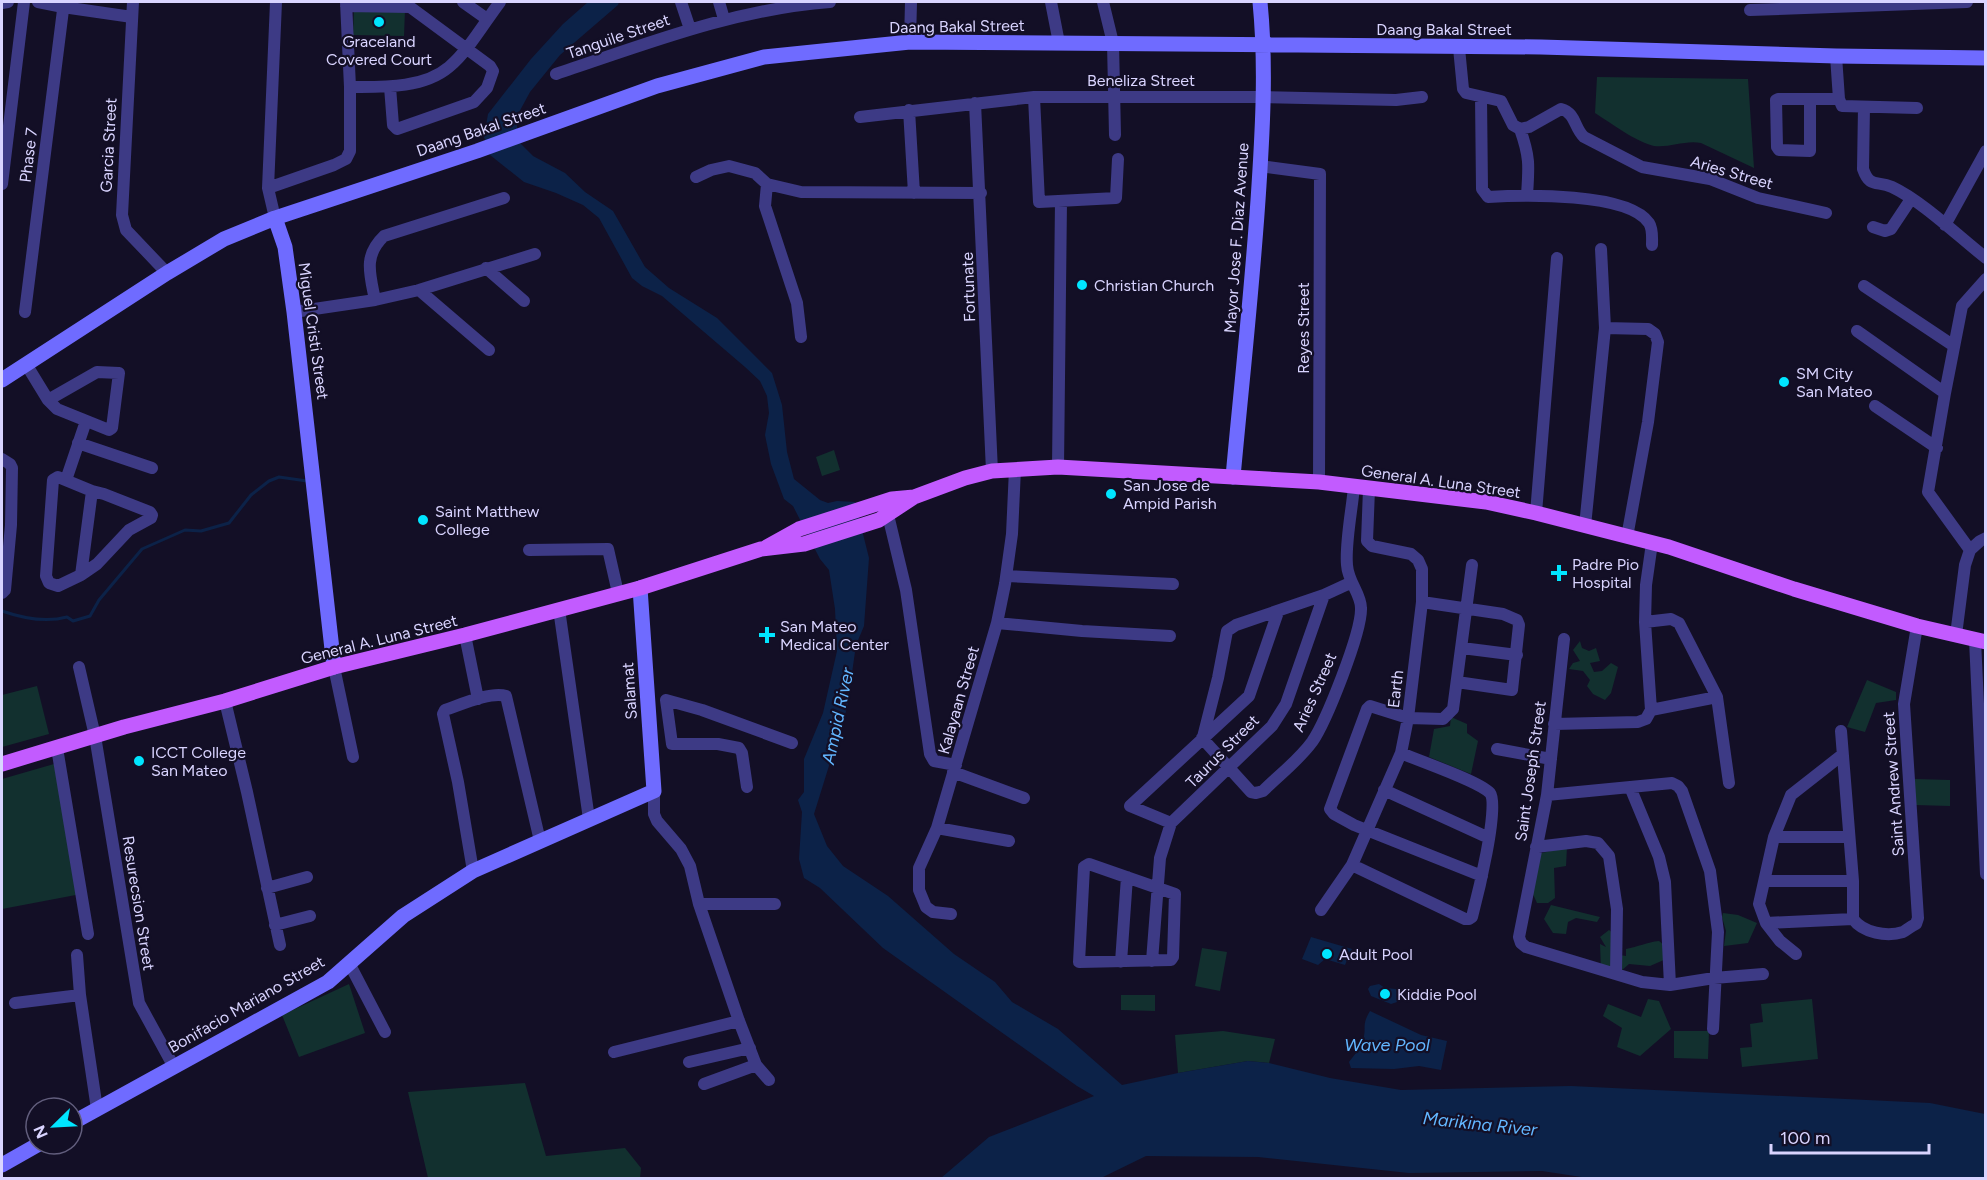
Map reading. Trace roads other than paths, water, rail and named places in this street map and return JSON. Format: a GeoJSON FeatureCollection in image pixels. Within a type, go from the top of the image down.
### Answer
{"type":"FeatureCollection","features":[{"type":"Feature","properties":{"kind":"main road","name":"General A. Luna Street"},"geometry":{"type":"LineString","coordinates":[[2,764],[225,701],[334,667],[640,588],[765,549],[804,544],[884,518],[914,497],[965,478],[992,471],[1014,469],[1058,467],[1319,482],[1486,502],[1653,543],[1917,626],[1980,641]]}},
{"type":"Feature","properties":{"kind":"main road","name":"General A. Luna Street"},"geometry":{"type":"LineString","coordinates":[[765,549],[799,529],[892,499],[914,497]]}},
{"type":"Feature","properties":{"kind":"street"},"geometry":{"type":"LineString","coordinates":[[2,3],[8,2]]}},
{"type":"Feature","properties":{"kind":"street"},"geometry":{"type":"LineString","coordinates":[[2,184],[24,2]]}},
{"type":"Feature","properties":{"kind":"street"},"geometry":{"type":"LineString","coordinates":[[38,2],[64,4],[132,17]]}},
{"type":"Feature","properties":{"kind":"street","name":"Garcia Street"},"geometry":{"type":"LineString","coordinates":[[133,2],[122,215],[126,230],[167,273]]}},
{"type":"Feature","properties":{"kind":"street","name":"Miguel Cristi Street"},"geometry":{"type":"LineString","coordinates":[[276,2],[268,188],[285,247],[294,312],[334,667]]}},
{"type":"Feature","properties":{"kind":"street"},"geometry":{"type":"LineString","coordinates":[[463,2],[487,19]]}},
{"type":"Feature","properties":{"kind":"street"},"geometry":{"type":"LineString","coordinates":[[350,87],[405,85],[438,74],[448,68],[500,2]]}},
{"type":"Feature","properties":{"kind":"street"},"geometry":{"type":"LineString","coordinates":[[681,2],[690,29]]}},
{"type":"Feature","properties":{"kind":"street"},"geometry":{"type":"LineString","coordinates":[[719,2],[724,19]]}},
{"type":"Feature","properties":{"kind":"street","name":"Tanguile Street"},"geometry":{"type":"LineString","coordinates":[[556,74],[758,7],[830,2]]}},
{"type":"Feature","properties":{"kind":"street"},"geometry":{"type":"LineString","coordinates":[[910,42],[911,2]]}},
{"type":"Feature","properties":{"kind":"street"},"geometry":{"type":"LineString","coordinates":[[1051,2],[1059,43]]}},
{"type":"Feature","properties":{"kind":"street"},"geometry":{"type":"LineString","coordinates":[[1103,2],[1113,43],[1115,135]]}},
{"type":"Feature","properties":{"kind":"street","name":"Mayor Jose F. Diaz Avenue"},"geometry":{"type":"LineString","coordinates":[[1233,477],[1256,236],[1264,97],[1265,46],[1260,2]]}},
{"type":"Feature","properties":{"kind":"street"},"geometry":{"type":"LineString","coordinates":[[1750,10],[1891,3],[1967,2]]}},
{"type":"Feature","properties":{"kind":"street","name":"Phase 7"},"geometry":{"type":"LineString","coordinates":[[25,312],[64,4]]}},
{"type":"Feature","properties":{"kind":"street"},"geometry":{"type":"LineString","coordinates":[[268,188],[334,165],[345,159],[351,145],[346,4],[410,7],[490,66],[493,71],[487,88],[474,102],[396,128],[393,125],[390,87]]}},
{"type":"Feature","properties":{"kind":"street","name":"Daang Bakal Street"},"geometry":{"type":"LineString","coordinates":[[2,380],[167,273],[224,239],[275,218],[477,151],[657,86],[764,57],[910,42],[1541,47],[1986,58]]}},
{"type":"Feature","properties":{"kind":"street"},"geometry":{"type":"LineString","coordinates":[[1460,48],[1463,89],[1466,93],[1501,101],[1513,125],[1520,129],[1530,163],[1527,195]]}},
{"type":"Feature","properties":{"kind":"street"},"geometry":{"type":"LineString","coordinates":[[1836,56],[1839,99],[1842,106],[1917,108]]}},
{"type":"Feature","properties":{"kind":"street"},"geometry":{"type":"LineString","coordinates":[[1034,97],[1039,202],[1116,198],[1118,159]]}},
{"type":"Feature","properties":{"kind":"street","name":"Beneliza Street"},"geometry":{"type":"LineString","coordinates":[[860,117],[1034,97],[1264,97],[1396,100],[1422,97]]}},
{"type":"Feature","properties":{"kind":"street"},"geometry":{"type":"LineString","coordinates":[[1481,97],[1482,189],[1484,194],[1488,197],[1527,195],[1604,201],[1626,207],[1649,222],[1652,229],[1652,245]]}},
{"type":"Feature","properties":{"kind":"street"},"geometry":{"type":"LineString","coordinates":[[1810,99],[1810,151],[1779,150],[1777,147],[1776,100],[1810,99],[1839,99]]}},
{"type":"Feature","properties":{"kind":"street","name":"Fortunate"},"geometry":{"type":"LineString","coordinates":[[975,103],[981,193],[992,471]]}},
{"type":"Feature","properties":{"kind":"street"},"geometry":{"type":"LineString","coordinates":[[1864,106],[1863,169],[1866,177],[1872,183],[1890,186],[1911,199],[1986,258]]}},
{"type":"Feature","properties":{"kind":"street"},"geometry":{"type":"LineString","coordinates":[[909,110],[914,193]]}},
{"type":"Feature","properties":{"kind":"street","name":"Aries Street"},"geometry":{"type":"LineString","coordinates":[[1520,129],[1529,127],[1561,110],[1568,111],[1584,137],[1642,167],[1710,179],[1758,198],[1826,213]]}},
{"type":"Feature","properties":{"kind":"street"},"geometry":{"type":"LineString","coordinates":[[1945,225],[1986,151]]}},
{"type":"Feature","properties":{"kind":"street"},"geometry":{"type":"LineString","coordinates":[[696,177],[711,170],[729,166],[755,174],[767,184],[801,192],[981,193]]}},
{"type":"Feature","properties":{"kind":"street","name":"Reyes Street"},"geometry":{"type":"LineString","coordinates":[[1260,166],[1320,174],[1319,482]]}},
{"type":"Feature","properties":{"kind":"street"},"geometry":{"type":"LineString","coordinates":[[767,184],[766,210],[797,303],[801,337]]}},
{"type":"Feature","properties":{"kind":"street"},"geometry":{"type":"LineString","coordinates":[[375,300],[369,272],[371,253],[384,236],[504,198]]}},
{"type":"Feature","properties":{"kind":"street"},"geometry":{"type":"LineString","coordinates":[[1873,227],[1885,231],[1891,229],[1911,199]]}},
{"type":"Feature","properties":{"kind":"street"},"geometry":{"type":"LineString","coordinates":[[1058,467],[1060,201]]}},
{"type":"Feature","properties":{"kind":"street"},"geometry":{"type":"LineString","coordinates":[[1585,526],[1605,328],[1601,249]]}},
{"type":"Feature","properties":{"kind":"street"},"geometry":{"type":"LineString","coordinates":[[294,312],[375,300],[419,290],[535,254]]}},
{"type":"Feature","properties":{"kind":"street"},"geometry":{"type":"LineString","coordinates":[[1536,513],[1557,258]]}},
{"type":"Feature","properties":{"kind":"street"},"geometry":{"type":"LineString","coordinates":[[486,268],[524,301]]}},
{"type":"Feature","properties":{"kind":"street"},"geometry":{"type":"LineString","coordinates":[[1970,550],[1928,492],[1962,306],[1986,279]]}},
{"type":"Feature","properties":{"kind":"street"},"geometry":{"type":"LineString","coordinates":[[1864,286],[1954,346]]}},
{"type":"Feature","properties":{"kind":"street"},"geometry":{"type":"LineString","coordinates":[[419,290],[489,350]]}},
{"type":"Feature","properties":{"kind":"street"},"geometry":{"type":"LineString","coordinates":[[1605,328],[1648,329],[1655,334],[1658,342],[1648,422],[1628,537]]}},
{"type":"Feature","properties":{"kind":"street"},"geometry":{"type":"LineString","coordinates":[[1857,331],[1945,393]]}},
{"type":"Feature","properties":{"kind":"street"},"geometry":{"type":"LineString","coordinates":[[26,364],[48,400],[57,409],[109,430],[112,428],[119,375],[117,372],[97,372],[48,400]]}},
{"type":"Feature","properties":{"kind":"street"},"geometry":{"type":"LineString","coordinates":[[1875,406],[1937,448]]}},
{"type":"Feature","properties":{"kind":"street"},"geometry":{"type":"LineString","coordinates":[[66,480],[86,422]]}},
{"type":"Feature","properties":{"kind":"street"},"geometry":{"type":"LineString","coordinates":[[78,443],[152,468]]}},
{"type":"Feature","properties":{"kind":"street"},"geometry":{"type":"LineString","coordinates":[[2,459],[12,468],[11,525],[5,590],[2,593]]}},
{"type":"Feature","properties":{"kind":"street","name":"Kalayaan Street"},"geometry":{"type":"LineString","coordinates":[[951,914],[933,912],[926,907],[919,890],[919,868],[937,828],[997,622],[1012,534],[1014,469]]}},
{"type":"Feature","properties":{"kind":"street"},"geometry":{"type":"LineString","coordinates":[[58,477],[92,491],[150,512],[151,518],[129,530],[97,564],[81,575],[58,586],[49,583],[46,576],[53,480],[58,477]]}},
{"type":"Feature","properties":{"kind":"street"},"geometry":{"type":"LineString","coordinates":[[1202,738],[1218,678],[1227,631],[1236,625],[1324,595],[1350,582],[1347,564],[1361,488]]}},
{"type":"Feature","properties":{"kind":"street","name":"Earth"},"geometry":{"type":"LineString","coordinates":[[1321,910],[1352,866],[1366,828],[1401,753],[1408,718],[1422,602],[1422,569],[1418,560],[1411,554],[1372,546],[1367,541],[1361,488]]}},
{"type":"Feature","properties":{"kind":"street"},"geometry":{"type":"LineString","coordinates":[[81,575],[92,491]]}},
{"type":"Feature","properties":{"kind":"street"},"geometry":{"type":"LineString","coordinates":[[884,518],[906,590],[930,754],[934,761],[1024,798]]}},
{"type":"Feature","properties":{"kind":"street"},"geometry":{"type":"LineString","coordinates":[[1956,635],[1965,565],[1970,550],[1986,538]]}},
{"type":"Feature","properties":{"kind":"street"},"geometry":{"type":"LineString","coordinates":[[1554,724],[1638,722],[1646,719],[1651,710],[1645,622],[1646,585],[1653,543]]}},
{"type":"Feature","properties":{"kind":"street"},"geometry":{"type":"LineString","coordinates":[[529,550],[608,549],[618,593]]}},
{"type":"Feature","properties":{"kind":"street"},"geometry":{"type":"LineString","coordinates":[[1472,565],[1453,709],[1443,719],[1408,718],[1370,706],[1330,809],[1334,814],[1354,825],[1482,876]]}},
{"type":"Feature","properties":{"kind":"street"},"geometry":{"type":"LineString","coordinates":[[1006,576],[1173,584]]}},
{"type":"Feature","properties":{"kind":"street","name":"Aries Street"},"geometry":{"type":"LineString","coordinates":[[1229,767],[1251,792],[1256,793],[1263,790],[1295,761],[1311,742],[1320,727],[1338,683],[1352,646],[1361,612],[1360,600],[1350,582]]}},
{"type":"Feature","properties":{"kind":"street","name":"Salamat"},"geometry":{"type":"LineString","coordinates":[[640,588],[654,791]]}},
{"type":"Feature","properties":{"kind":"street","name":"Taurus Street"},"geometry":{"type":"LineString","coordinates":[[1171,823],[1272,726],[1286,704],[1324,595]]}},
{"type":"Feature","properties":{"kind":"street"},"geometry":{"type":"LineString","coordinates":[[1422,602],[1503,614],[1518,620],[1520,625],[1512,690],[1456,682]]}},
{"type":"Feature","properties":{"kind":"street"},"geometry":{"type":"LineString","coordinates":[[559,609],[589,819]]}},
{"type":"Feature","properties":{"kind":"street"},"geometry":{"type":"LineString","coordinates":[[1152,961],[1157,887],[1161,858],[1171,823],[1130,806],[1249,696],[1278,612]]}},
{"type":"Feature","properties":{"kind":"street"},"geometry":{"type":"LineString","coordinates":[[1645,622],[1671,619],[1679,622],[1717,697],[1730,783]]}},
{"type":"Feature","properties":{"kind":"street"},"geometry":{"type":"LineString","coordinates":[[997,622],[1082,631],[1170,636]]}},
{"type":"Feature","properties":{"kind":"street","name":"Saint Andrew Street"},"geometry":{"type":"LineString","coordinates":[[1853,919],[1862,929],[1874,933],[1902,932],[1916,924],[1918,918],[1904,704],[1917,626]]}},
{"type":"Feature","properties":{"kind":"street"},"geometry":{"type":"LineString","coordinates":[[465,635],[478,699]]}},
{"type":"Feature","properties":{"kind":"street","name":"Saint Joseph Street"},"geometry":{"type":"LineString","coordinates":[[1564,639],[1547,795],[1519,937],[1521,943],[1526,947],[1616,974]]}},
{"type":"Feature","properties":{"kind":"street"},"geometry":{"type":"LineString","coordinates":[[1980,641],[1986,873]]}},
{"type":"Feature","properties":{"kind":"street"},"geometry":{"type":"LineString","coordinates":[[1462,648],[1517,655]]}},
{"type":"Feature","properties":{"kind":"street","name":"Resurecsion Street"},"geometry":{"type":"LineString","coordinates":[[79,667],[95,736],[139,1003],[174,1066]]}},
{"type":"Feature","properties":{"kind":"street"},"geometry":{"type":"LineString","coordinates":[[334,667],[353,757]]}},
{"type":"Feature","properties":{"kind":"street"},"geometry":{"type":"LineString","coordinates":[[473,871],[443,712],[478,699],[501,694],[506,696],[540,841]]}},
{"type":"Feature","properties":{"kind":"street"},"geometry":{"type":"LineString","coordinates":[[1651,710],[1717,697]]}},
{"type":"Feature","properties":{"kind":"street"},"geometry":{"type":"LineString","coordinates":[[647,699],[666,700],[702,710],[792,743]]}},
{"type":"Feature","properties":{"kind":"street"},"geometry":{"type":"LineString","coordinates":[[666,700],[672,744],[718,744],[739,748],[742,753],[747,787]]}},
{"type":"Feature","properties":{"kind":"street"},"geometry":{"type":"LineString","coordinates":[[225,701],[280,945]]}},
{"type":"Feature","properties":{"kind":"street"},"geometry":{"type":"LineString","coordinates":[[1766,923],[1853,919],[1853,881],[1841,731]]}},
{"type":"Feature","properties":{"kind":"street"},"geometry":{"type":"LineString","coordinates":[[1202,738],[1229,767]]}},
{"type":"Feature","properties":{"kind":"street"},"geometry":{"type":"LineString","coordinates":[[57,748],[88,934]]}},
{"type":"Feature","properties":{"kind":"street"},"geometry":{"type":"LineString","coordinates":[[1497,749],[1551,759]]}},
{"type":"Feature","properties":{"kind":"street"},"geometry":{"type":"LineString","coordinates":[[1352,866],[1465,919],[1472,917],[1489,838],[1494,802],[1491,794],[1477,784],[1401,753]]}},
{"type":"Feature","properties":{"kind":"street"},"geometry":{"type":"LineString","coordinates":[[1796,954],[1780,941],[1766,923],[1759,904],[1774,837],[1791,795],[1842,755]]}},
{"type":"Feature","properties":{"kind":"street"},"geometry":{"type":"LineString","coordinates":[[1547,795],[1672,783],[1682,791],[1710,871],[1718,932],[1713,1029]]}},
{"type":"Feature","properties":{"kind":"street"},"geometry":{"type":"LineString","coordinates":[[1630,787],[1659,857],[1665,882],[1670,985]]}},
{"type":"Feature","properties":{"kind":"street"},"geometry":{"type":"LineString","coordinates":[[1384,790],[1489,838]]}},
{"type":"Feature","properties":{"kind":"street"},"geometry":{"type":"LineString","coordinates":[[654,791],[654,814],[657,821],[681,849],[690,866],[699,904],[739,1021],[756,1065],[769,1080]]}},
{"type":"Feature","properties":{"kind":"street","name":"Bonifacio Mariano Street"},"geometry":{"type":"LineString","coordinates":[[84,1117],[328,982],[403,916],[473,871],[654,791]]}},
{"type":"Feature","properties":{"kind":"street"},"geometry":{"type":"LineString","coordinates":[[937,828],[1009,841]]}},
{"type":"Feature","properties":{"kind":"street"},"geometry":{"type":"LineString","coordinates":[[1774,837],[1849,837]]}},
{"type":"Feature","properties":{"kind":"street"},"geometry":{"type":"LineString","coordinates":[[1536,847],[1586,841],[1598,843],[1609,856],[1617,909],[1616,974],[1642,982],[1670,985],[1763,974]]}},
{"type":"Feature","properties":{"kind":"street"},"geometry":{"type":"LineString","coordinates":[[1089,864],[1157,887],[1173,892],[1176,896],[1171,960],[1080,963],[1078,960],[1084,867],[1089,864]]}},
{"type":"Feature","properties":{"kind":"street"},"geometry":{"type":"LineString","coordinates":[[267,888],[307,877]]}},
{"type":"Feature","properties":{"kind":"street"},"geometry":{"type":"LineString","coordinates":[[1121,962],[1127,878]]}},
{"type":"Feature","properties":{"kind":"street"},"geometry":{"type":"LineString","coordinates":[[1765,881],[1853,881]]}},
{"type":"Feature","properties":{"kind":"street"},"geometry":{"type":"LineString","coordinates":[[699,904],[775,904]]}},
{"type":"Feature","properties":{"kind":"street"},"geometry":{"type":"LineString","coordinates":[[275,925],[310,916]]}},
{"type":"Feature","properties":{"kind":"street"},"geometry":{"type":"LineString","coordinates":[[77,955],[80,995],[97,1109]]}},
{"type":"Feature","properties":{"kind":"street"},"geometry":{"type":"LineString","coordinates":[[349,963],[385,1032]]}},
{"type":"Feature","properties":{"kind":"street"},"geometry":{"type":"LineString","coordinates":[[15,1003],[80,995]]}},
{"type":"Feature","properties":{"kind":"street"},"geometry":{"type":"LineString","coordinates":[[614,1052],[739,1021]]}},
{"type":"Feature","properties":{"kind":"street"},"geometry":{"type":"LineString","coordinates":[[689,1062],[750,1048]]}},
{"type":"Feature","properties":{"kind":"street"},"geometry":{"type":"LineString","coordinates":[[704,1084],[756,1065]]}},
{"type":"Feature","properties":{"kind":"street"},"geometry":{"type":"LineString","coordinates":[[2,1165],[24,1153]]}},
{"type":"Feature","properties":{"kind":"water"},"geometry":{"type":"Polygon","coordinates":[[[588,2],[619,2],[560,55],[530,92],[517,116],[517,140],[533,156],[565,173],[585,192],[613,211],[645,267],[669,288],[717,318],[772,373],[782,405],[787,452],[794,479],[820,500],[828,503],[855,502],[869,558],[864,626],[856,645],[847,708],[814,814],[827,846],[843,866],[888,896],[954,954],[995,982],[1012,1002],[1058,1029],[1122,1085],[1248,1061],[1269,1063],[1330,1078],[1401,1090],[1571,1086],[1930,1103],[1985,1114],[1985,1178],[1588,1178],[1542,1171],[1409,1173],[1258,1157],[1146,1156],[1101,1178],[941,1178],[989,1137],[1094,1096],[883,948],[820,888],[804,878],[799,859],[802,812],[798,800],[804,792],[804,759],[823,713],[837,651],[835,609],[829,570],[820,559],[793,506],[784,499],[771,464],[765,435],[769,413],[767,396],[760,381],[745,367],[662,296],[632,278],[599,218],[583,205],[524,182],[490,155],[484,137],[488,114],[531,59],[563,24],[588,2]]]}},
{"type":"Feature","properties":{"kind":"water","name":"Adult Pool"},"geometry":{"type":"Polygon","coordinates":[[[1311,937],[1352,949],[1345,965],[1325,959],[1318,965],[1302,959],[1311,937]]]}},
{"type":"Feature","properties":{"kind":"water","name":"Kiddie Pool"},"geometry":{"type":"Polygon","coordinates":[[[1379,984],[1385,988],[1396,989],[1400,998],[1397,1002],[1391,1004],[1371,996],[1368,989],[1370,986],[1379,984]]]}},
{"type":"Feature","properties":{"kind":"water","name":"Wave Pool"},"geometry":{"type":"Polygon","coordinates":[[[1370,1011],[1421,1035],[1447,1041],[1441,1070],[1419,1066],[1394,1069],[1351,1068],[1349,1062],[1362,1044],[1370,1011]]]}},
{"type":"Feature","properties":{"kind":"waterway"},"geometry":{"type":"LineString","coordinates":[[2,611],[42,620],[67,617],[73,621],[90,616],[99,600],[142,549],[185,530],[201,531],[229,523],[251,495],[269,481],[279,477],[307,481]]}},
{"type":"Feature","properties":{"kind":"place","name":"Graceland Covered Court"},"geometry":{"type":"Point","coordinates":[379,22]}},
{"type":"Feature","properties":{"kind":"place","name":"Christian Church"},"geometry":{"type":"Point","coordinates":[1082,285]}},
{"type":"Feature","properties":{"kind":"place","name":"SM City San Mateo"},"geometry":{"type":"Point","coordinates":[1784,382]}},
{"type":"Feature","properties":{"kind":"place","name":"San Jose de Ampid Parish"},"geometry":{"type":"Point","coordinates":[1111,494]}},
{"type":"Feature","properties":{"kind":"place","name":"Saint Matthew College"},"geometry":{"type":"Point","coordinates":[423,520]}},
{"type":"Feature","properties":{"kind":"place","name":"Padre Pio Hospital"},"geometry":{"type":"Point","coordinates":[1559,573]}},
{"type":"Feature","properties":{"kind":"place","name":"San Mateo Medical Center"},"geometry":{"type":"Point","coordinates":[767,635]}},
{"type":"Feature","properties":{"kind":"place","name":"ICCT College San Mateo"},"geometry":{"type":"Point","coordinates":[139,761]}},
{"type":"Feature","properties":{"kind":"place","name":"Adult Pool"},"geometry":{"type":"Point","coordinates":[1327,954]}},
{"type":"Feature","properties":{"kind":"place","name":"Kiddie Pool"},"geometry":{"type":"Point","coordinates":[1385,994]}},
{"type":"Feature","properties":{"kind":"water label","name":"Ampid River"},"geometry":{"type":"Point","coordinates":[838,716]}},
{"type":"Feature","properties":{"kind":"water label","name":"Marikina River"},"geometry":{"type":"Point","coordinates":[1480,1124]}}]}
